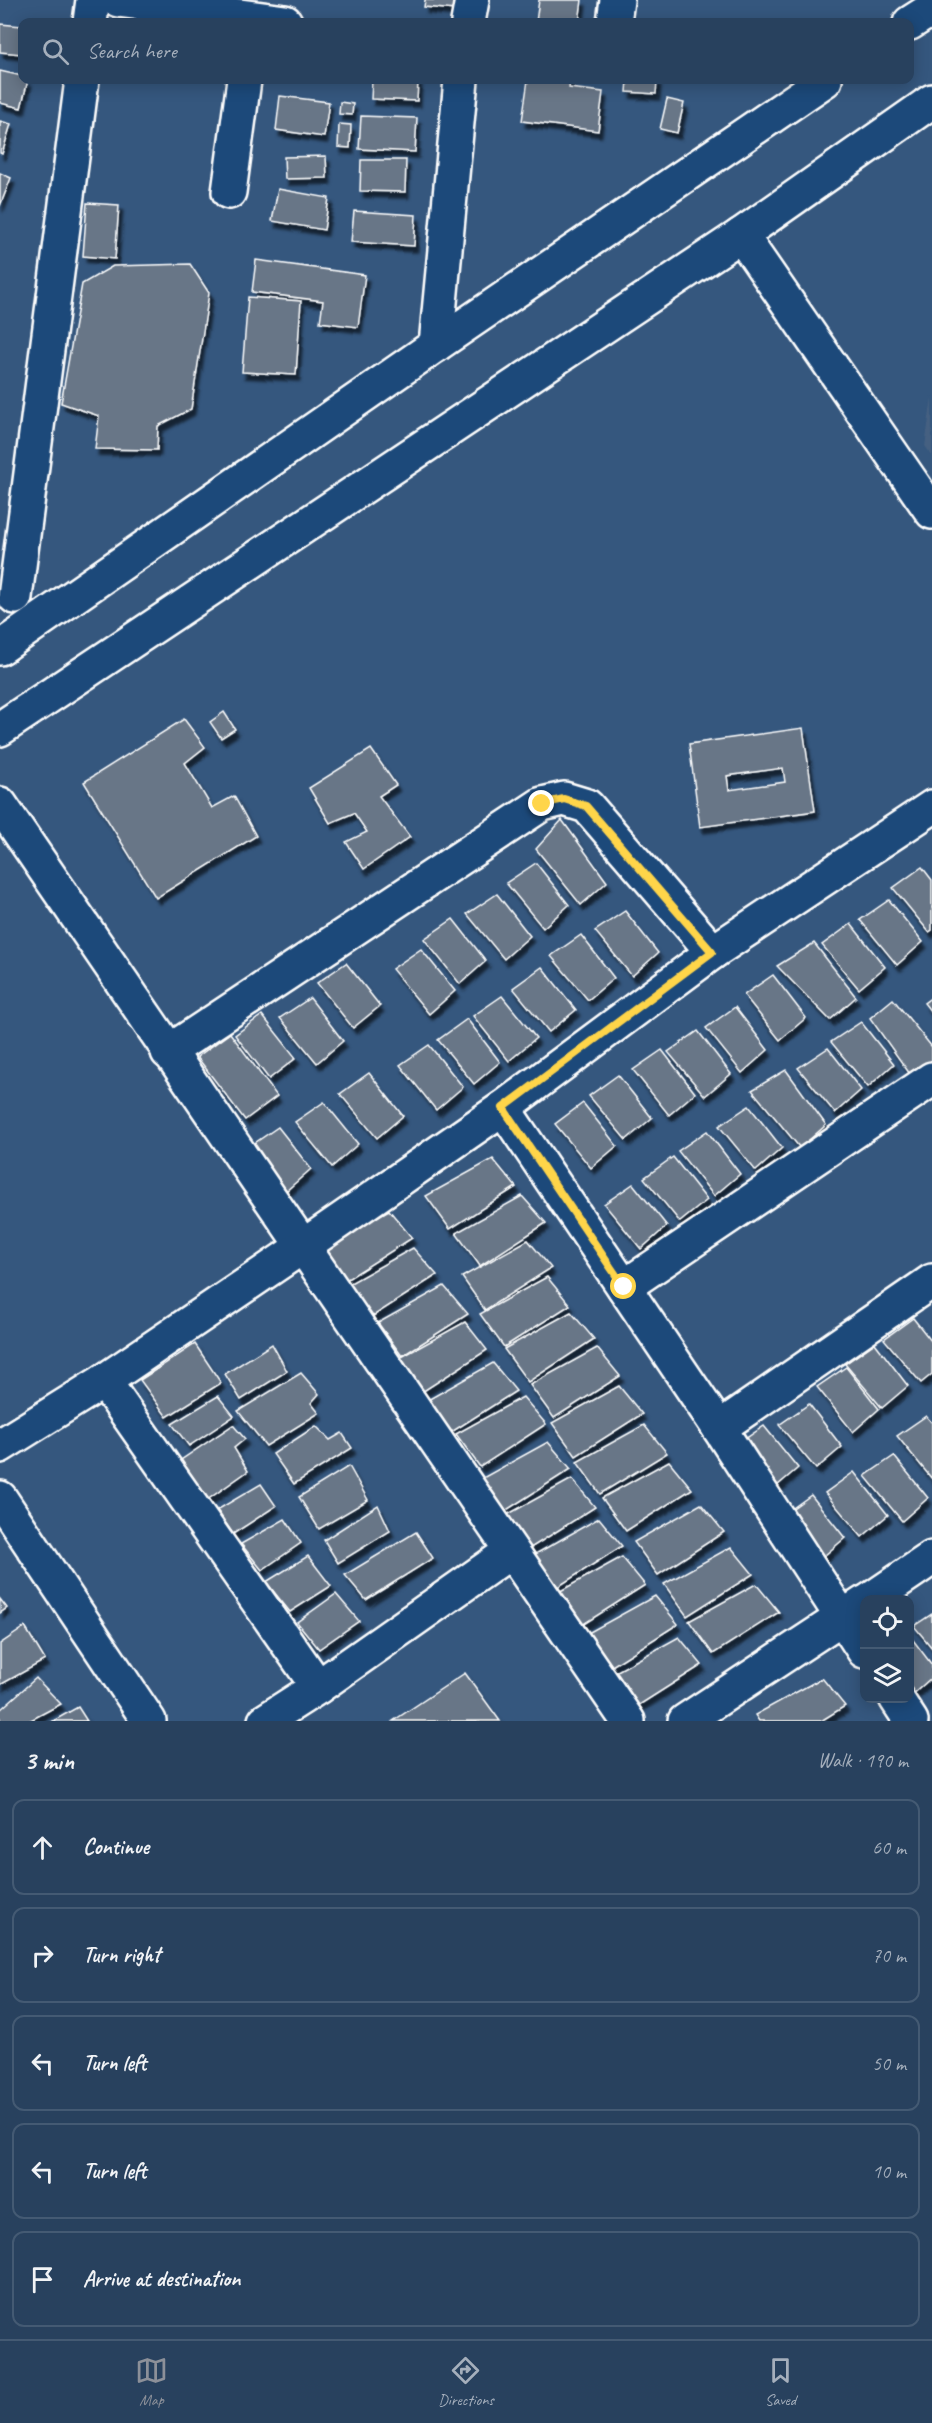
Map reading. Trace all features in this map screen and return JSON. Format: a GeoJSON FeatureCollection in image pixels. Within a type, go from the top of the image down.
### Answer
{"type":"FeatureCollection","features":[{"type":"Feature","properties":{"kind":"street"},"geometry":{"type":"LineString","coordinates":[[91,18],[93,0]]}},
{"type":"Feature","properties":{"kind":"street"},"geometry":{"type":"LineString","coordinates":[[118,0],[239,18]]}},
{"type":"Feature","properties":{"kind":"street"},"geometry":{"type":"LineString","coordinates":[[469,18],[472,0]]}},
{"type":"Feature","properties":{"kind":"street"},"geometry":{"type":"LineString","coordinates":[[615,18],[617,0]]}},
{"type":"Feature","properties":{"kind":"street"},"geometry":{"type":"LineString","coordinates":[[914,20],[932,9]]}},
{"type":"Feature","properties":{"kind":"street"},"geometry":{"type":"LineString","coordinates":[[64,603],[8,596],[81,84]]}},
{"type":"Feature","properties":{"kind":"street"},"geometry":{"type":"LineString","coordinates":[[229,192],[243,84]]}},
{"type":"Feature","properties":{"kind":"street"},"geometry":{"type":"LineString","coordinates":[[436,345],[461,84]]}},
{"type":"Feature","properties":{"kind":"street"},"geometry":{"type":"LineString","coordinates":[[0,648],[436,345],[819,84]]}},
{"type":"Feature","properties":{"kind":"street"},"geometry":{"type":"LineString","coordinates":[[0,729],[741,235],[932,101]]}},
{"type":"Feature","properties":{"kind":"street"},"geometry":{"type":"LineString","coordinates":[[741,235],[932,512]]}},
{"type":"Feature","properties":{"kind":"street"},"geometry":{"type":"LineString","coordinates":[[168,1052],[542,804],[564,799],[586,806],[712,952]]}},
{"type":"Feature","properties":{"kind":"street"},"geometry":{"type":"LineString","coordinates":[[0,804],[510,1552],[628,1721]]}},
{"type":"Feature","properties":{"kind":"street"},"geometry":{"type":"LineString","coordinates":[[0,1446],[104,1381],[302,1247],[503,1108],[712,952],[932,807]]}},
{"type":"Feature","properties":{"kind":"street"},"geometry":{"type":"LineString","coordinates":[[624,1287],[932,1079]]}},
{"type":"Feature","properties":{"kind":"street"},"geometry":{"type":"LineString","coordinates":[[503,1108],[719,1428],[854,1610],[864,1649]]}},
{"type":"Feature","properties":{"kind":"street"},"geometry":{"type":"LineString","coordinates":[[719,1428],[932,1281]]}},
{"type":"Feature","properties":{"kind":"street"},"geometry":{"type":"LineString","coordinates":[[104,1381],[318,1687]]}},
{"type":"Feature","properties":{"kind":"street"},"geometry":{"type":"LineString","coordinates":[[0,1498],[149,1721]]}},
{"type":"Feature","properties":{"kind":"street"},"geometry":{"type":"LineString","coordinates":[[265,1721],[318,1687],[510,1552]]}},
{"type":"Feature","properties":{"kind":"street"},"geometry":{"type":"LineString","coordinates":[[876,1595],[932,1558]]}},
{"type":"Feature","properties":{"kind":"street"},"geometry":{"type":"LineString","coordinates":[[685,1721],[854,1610]]}},
{"type":"Feature","properties":{"kind":"street"},"geometry":{"type":"LineString","coordinates":[[899,1703],[911,1721]]}},
{"type":"Feature","properties":{"kind":"shaded area"},"geometry":{"type":"Polygon","coordinates":[[[932,397],[932,456],[925,446],[932,397]]]}},
{"type":"Feature","properties":{"kind":"building"},"geometry":{"type":"Polygon","coordinates":[[[425,0],[456,0],[455,10],[424,7],[425,0]]]}},
{"type":"Feature","properties":{"kind":"building"},"geometry":{"type":"Polygon","coordinates":[[[539,0],[582,0],[580,18],[537,18],[539,0]]]}},
{"type":"Feature","properties":{"kind":"building"},"geometry":{"type":"Polygon","coordinates":[[[0,24],[18,26],[18,54],[0,52],[0,24]]]}},
{"type":"Feature","properties":{"kind":"building"},"geometry":{"type":"Polygon","coordinates":[[[0,71],[18,75],[18,84],[27,84],[21,108],[0,103],[0,71]]]}},
{"type":"Feature","properties":{"kind":"building"},"geometry":{"type":"Polygon","coordinates":[[[372,84],[418,84],[417,101],[371,99],[372,84]]]}},
{"type":"Feature","properties":{"kind":"building"},"geometry":{"type":"Polygon","coordinates":[[[527,84],[570,84],[569,88],[603,92],[598,131],[522,121],[527,84]]]}},
{"type":"Feature","properties":{"kind":"building"},"geometry":{"type":"Polygon","coordinates":[[[628,84],[657,84],[656,94],[627,92],[628,84]]]}},
{"type":"Feature","properties":{"kind":"building"},"geometry":{"type":"Polygon","coordinates":[[[280,96],[329,102],[324,137],[276,130],[280,96]]]}},
{"type":"Feature","properties":{"kind":"building"},"geometry":{"type":"Polygon","coordinates":[[[667,99],[684,103],[677,133],[660,129],[667,99]]]}},
{"type":"Feature","properties":{"kind":"building"},"geometry":{"type":"Polygon","coordinates":[[[340,102],[353,104],[352,115],[339,114],[340,102]]]}},
{"type":"Feature","properties":{"kind":"building"},"geometry":{"type":"Polygon","coordinates":[[[361,116],[417,118],[415,152],[359,149],[361,116]]]}},
{"type":"Feature","properties":{"kind":"building"},"geometry":{"type":"Polygon","coordinates":[[[0,121],[11,124],[2,154],[0,153],[0,121]]]}},
{"type":"Feature","properties":{"kind":"building"},"geometry":{"type":"Polygon","coordinates":[[[339,124],[351,125],[350,148],[338,147],[339,124]]]}},
{"type":"Feature","properties":{"kind":"building"},"geometry":{"type":"Polygon","coordinates":[[[326,156],[327,178],[285,179],[284,157],[326,156]]]}},
{"type":"Feature","properties":{"kind":"building"},"geometry":{"type":"Polygon","coordinates":[[[361,160],[406,160],[405,192],[360,191],[361,160]]]}},
{"type":"Feature","properties":{"kind":"building"},"geometry":{"type":"Polygon","coordinates":[[[0,173],[11,178],[0,206],[0,173]]]}},
{"type":"Feature","properties":{"kind":"building"},"geometry":{"type":"Polygon","coordinates":[[[278,189],[329,198],[324,230],[272,221],[278,189]]]}},
{"type":"Feature","properties":{"kind":"building"},"geometry":{"type":"Polygon","coordinates":[[[87,203],[119,205],[115,259],[83,256],[87,203]]]}},
{"type":"Feature","properties":{"kind":"building"},"geometry":{"type":"Polygon","coordinates":[[[354,211],[416,215],[414,246],[351,242],[354,211]]]}},
{"type":"Feature","properties":{"kind":"building"},"geometry":{"type":"Polygon","coordinates":[[[256,260],[365,275],[358,327],[320,322],[323,301],[252,292],[256,260]]]}},
{"type":"Feature","properties":{"kind":"building"},"geometry":{"type":"Polygon","coordinates":[[[190,264],[209,293],[191,409],[158,426],[157,450],[95,449],[99,416],[61,403],[82,284],[113,266],[190,264]]]}},
{"type":"Feature","properties":{"kind":"building"},"geometry":{"type":"Polygon","coordinates":[[[248,297],[301,301],[296,375],[242,372],[248,297]]]}},
{"type":"Feature","properties":{"kind":"building"},"geometry":{"type":"Polygon","coordinates":[[[224,712],[235,729],[221,738],[210,722],[224,712]]]}},
{"type":"Feature","properties":{"kind":"building"},"geometry":{"type":"Polygon","coordinates":[[[184,719],[205,747],[185,763],[212,808],[234,796],[256,836],[156,898],[84,782],[184,719]]]}},
{"type":"Feature","properties":{"kind":"building"},"geometry":{"type":"Polygon","coordinates":[[[803,728],[815,811],[700,827],[689,744],[803,728]],[[783,768],[727,776],[729,790],[785,782],[783,768]]]}},
{"type":"Feature","properties":{"kind":"building"},"geometry":{"type":"Polygon","coordinates":[[[371,749],[396,785],[379,796],[410,837],[364,869],[346,842],[367,832],[354,813],[330,823],[309,788],[371,749]]]}},
{"type":"Feature","properties":{"kind":"building"},"geometry":{"type":"Polygon","coordinates":[[[562,820],[607,882],[581,905],[536,849],[562,820]]]}},
{"type":"Feature","properties":{"kind":"building"},"geometry":{"type":"Polygon","coordinates":[[[536,863],[569,905],[543,928],[506,883],[536,863]]]}},
{"type":"Feature","properties":{"kind":"building"},"geometry":{"type":"Polygon","coordinates":[[[922,867],[932,880],[932,930],[929,932],[893,888],[922,867]]]}},
{"type":"Feature","properties":{"kind":"building"},"geometry":{"type":"Polygon","coordinates":[[[497,894],[530,936],[504,959],[467,914],[497,894]]]}},
{"type":"Feature","properties":{"kind":"building"},"geometry":{"type":"Polygon","coordinates":[[[889,900],[923,942],[897,965],[860,920],[889,900]]]}},
{"type":"Feature","properties":{"kind":"building"},"geometry":{"type":"Polygon","coordinates":[[[625,911],[658,953],[632,976],[595,931],[625,911]]]}},
{"type":"Feature","properties":{"kind":"building"},"geometry":{"type":"Polygon","coordinates":[[[453,919],[486,961],[460,984],[424,939],[453,919]]]}},
{"type":"Feature","properties":{"kind":"building"},"geometry":{"type":"Polygon","coordinates":[[[851,924],[885,967],[859,989],[822,945],[851,924]]]}},
{"type":"Feature","properties":{"kind":"building"},"geometry":{"type":"Polygon","coordinates":[[[581,935],[614,978],[588,1000],[551,956],[581,935]]]}},
{"type":"Feature","properties":{"kind":"building"},"geometry":{"type":"Polygon","coordinates":[[[814,943],[856,997],[830,1020],[777,966],[814,943]]]}},
{"type":"Feature","properties":{"kind":"building"},"geometry":{"type":"Polygon","coordinates":[[[421,949],[455,991],[429,1014],[392,969],[421,949]]]}},
{"type":"Feature","properties":{"kind":"building"},"geometry":{"type":"Polygon","coordinates":[[[346,963],[380,1006],[353,1028],[317,983],[346,963]]]}},
{"type":"Feature","properties":{"kind":"building"},"geometry":{"type":"Polygon","coordinates":[[[542,967],[576,1010],[549,1032],[513,988],[542,967]]]}},
{"type":"Feature","properties":{"kind":"building"},"geometry":{"type":"Polygon","coordinates":[[[773,975],[806,1018],[780,1040],[744,995],[773,975]]]}},
{"type":"Feature","properties":{"kind":"building"},"geometry":{"type":"Polygon","coordinates":[[[502,996],[536,1038],[509,1061],[473,1016],[502,996]]]}},
{"type":"Feature","properties":{"kind":"building"},"geometry":{"type":"Polygon","coordinates":[[[932,997],[932,1013],[924,1003],[932,997]]]}},
{"type":"Feature","properties":{"kind":"building"},"geometry":{"type":"Polygon","coordinates":[[[310,998],[343,1041],[317,1063],[280,1018],[310,998]]]}},
{"type":"Feature","properties":{"kind":"building"},"geometry":{"type":"Polygon","coordinates":[[[893,999],[932,1047],[932,1060],[912,1077],[870,1018],[893,999]]]}},
{"type":"Feature","properties":{"kind":"building"},"geometry":{"type":"Polygon","coordinates":[[[735,1007],[768,1050],[742,1073],[706,1028],[735,1007]]]}},
{"type":"Feature","properties":{"kind":"building"},"geometry":{"type":"Polygon","coordinates":[[[262,1015],[296,1058],[269,1079],[235,1035],[262,1015]]]}},
{"type":"Feature","properties":{"kind":"building"},"geometry":{"type":"Polygon","coordinates":[[[467,1019],[500,1062],[474,1084],[438,1040],[467,1019]]]}},
{"type":"Feature","properties":{"kind":"building"},"geometry":{"type":"Polygon","coordinates":[[[861,1022],[894,1064],[868,1087],[831,1042],[861,1022]]]}},
{"type":"Feature","properties":{"kind":"building"},"geometry":{"type":"Polygon","coordinates":[[[698,1031],[731,1074],[705,1096],[668,1052],[698,1031]]]}},
{"type":"Feature","properties":{"kind":"building"},"geometry":{"type":"Polygon","coordinates":[[[230,1033],[277,1096],[245,1120],[197,1057],[230,1033]]]}},
{"type":"Feature","properties":{"kind":"building"},"geometry":{"type":"Polygon","coordinates":[[[429,1045],[463,1087],[436,1110],[400,1065],[429,1045]]]}},
{"type":"Feature","properties":{"kind":"building"},"geometry":{"type":"Polygon","coordinates":[[[828,1048],[861,1090],[835,1113],[798,1068],[828,1048]]]}},
{"type":"Feature","properties":{"kind":"building"},"geometry":{"type":"Polygon","coordinates":[[[662,1050],[695,1093],[669,1115],[633,1070],[662,1050]]]}},
{"type":"Feature","properties":{"kind":"building"},"geometry":{"type":"Polygon","coordinates":[[[786,1070],[826,1125],[800,1148],[752,1090],[786,1070]]]}},
{"type":"Feature","properties":{"kind":"building"},"geometry":{"type":"Polygon","coordinates":[[[369,1073],[403,1116],[377,1138],[340,1094],[369,1073]]]}},
{"type":"Feature","properties":{"kind":"building"},"geometry":{"type":"Polygon","coordinates":[[[618,1075],[652,1118],[626,1140],[589,1096],[618,1075]]]}},
{"type":"Feature","properties":{"kind":"building"},"geometry":{"type":"Polygon","coordinates":[[[324,1102],[358,1144],[332,1167],[295,1122],[324,1102]]]}},
{"type":"Feature","properties":{"kind":"building"},"geometry":{"type":"Polygon","coordinates":[[[583,1103],[617,1146],[591,1168],[555,1124],[583,1103]]]}},
{"type":"Feature","properties":{"kind":"building"},"geometry":{"type":"Polygon","coordinates":[[[749,1106],[782,1148],[756,1171],[719,1126],[749,1106]]]}},
{"type":"Feature","properties":{"kind":"building"},"geometry":{"type":"Polygon","coordinates":[[[278,1127],[311,1169],[285,1192],[249,1147],[278,1127]]]}},
{"type":"Feature","properties":{"kind":"building"},"geometry":{"type":"Polygon","coordinates":[[[707,1131],[740,1174],[714,1196],[678,1151],[707,1131]]]}},
{"type":"Feature","properties":{"kind":"building"},"geometry":{"type":"Polygon","coordinates":[[[673,1157],[707,1200],[680,1222],[644,1178],[673,1157]]]}},
{"type":"Feature","properties":{"kind":"building"},"geometry":{"type":"Polygon","coordinates":[[[493,1159],[516,1187],[450,1229],[426,1196],[493,1159]]]}},
{"type":"Feature","properties":{"kind":"building"},"geometry":{"type":"Polygon","coordinates":[[[633,1184],[667,1226],[641,1249],[604,1204],[633,1184]]]}},
{"type":"Feature","properties":{"kind":"building"},"geometry":{"type":"Polygon","coordinates":[[[522,1196],[546,1223],[480,1266],[456,1233],[522,1196]]]}},
{"type":"Feature","properties":{"kind":"building"},"geometry":{"type":"Polygon","coordinates":[[[389,1210],[412,1238],[346,1280],[322,1247],[389,1210]]]}},
{"type":"Feature","properties":{"kind":"building"},"geometry":{"type":"Polygon","coordinates":[[[528,1240],[551,1268],[485,1310],[462,1277],[528,1240]]]}},
{"type":"Feature","properties":{"kind":"building"},"geometry":{"type":"Polygon","coordinates":[[[413,1248],[437,1275],[370,1318],[347,1285],[413,1248]]]}},
{"type":"Feature","properties":{"kind":"building"},"geometry":{"type":"Polygon","coordinates":[[[547,1277],[570,1305],[504,1347],[480,1314],[547,1277]]]}},
{"type":"Feature","properties":{"kind":"building"},"geometry":{"type":"Polygon","coordinates":[[[444,1286],[468,1314],[402,1356],[378,1323],[444,1286]]]}},
{"type":"Feature","properties":{"kind":"building"},"geometry":{"type":"Polygon","coordinates":[[[571,1312],[594,1339],[528,1382],[504,1349],[571,1312]]]}},
{"type":"Feature","properties":{"kind":"building"},"geometry":{"type":"Polygon","coordinates":[[[913,1318],[932,1342],[932,1374],[921,1383],[884,1339],[913,1318]]]}},
{"type":"Feature","properties":{"kind":"building"},"geometry":{"type":"Polygon","coordinates":[[[465,1322],[487,1350],[422,1392],[398,1359],[465,1322]]]}},
{"type":"Feature","properties":{"kind":"building"},"geometry":{"type":"Polygon","coordinates":[[[875,1343],[908,1386],[882,1408],[845,1364],[875,1343]]]}},
{"type":"Feature","properties":{"kind":"building"},"geometry":{"type":"Polygon","coordinates":[[[195,1344],[221,1383],[167,1417],[140,1380],[195,1344]]]}},
{"type":"Feature","properties":{"kind":"building"},"geometry":{"type":"Polygon","coordinates":[[[272,1344],[287,1371],[241,1400],[225,1374],[272,1344]]]}},
{"type":"Feature","properties":{"kind":"building"},"geometry":{"type":"Polygon","coordinates":[[[597,1348],[620,1376],[554,1418],[530,1385],[597,1348]]]}},
{"type":"Feature","properties":{"kind":"building"},"geometry":{"type":"Polygon","coordinates":[[[493,1363],[516,1391],[450,1433],[426,1401],[493,1363]]]}},
{"type":"Feature","properties":{"kind":"building"},"geometry":{"type":"Polygon","coordinates":[[[846,1367],[879,1409],[853,1432],[817,1387],[846,1367]]]}},
{"type":"Feature","properties":{"kind":"building"},"geometry":{"type":"Polygon","coordinates":[[[301,1373],[319,1394],[311,1403],[319,1413],[266,1446],[238,1411],[301,1373]]]}},
{"type":"Feature","properties":{"kind":"building"},"geometry":{"type":"Polygon","coordinates":[[[619,1386],[642,1414],[576,1456],[552,1423],[619,1386]]]}},
{"type":"Feature","properties":{"kind":"building"},"geometry":{"type":"Polygon","coordinates":[[[218,1396],[234,1416],[189,1446],[172,1424],[218,1396]]]}},
{"type":"Feature","properties":{"kind":"building"},"geometry":{"type":"Polygon","coordinates":[[[523,1397],[546,1424],[480,1467],[456,1434],[523,1397]]]}},
{"type":"Feature","properties":{"kind":"building"},"geometry":{"type":"Polygon","coordinates":[[[809,1404],[842,1447],[816,1469],[779,1425],[809,1404]]]}},
{"type":"Feature","properties":{"kind":"building"},"geometry":{"type":"Polygon","coordinates":[[[926,1416],[932,1423],[932,1479],[897,1436],[926,1416]]]}},
{"type":"Feature","properties":{"kind":"building"},"geometry":{"type":"Polygon","coordinates":[[[233,1425],[245,1439],[234,1448],[248,1471],[207,1500],[178,1462],[233,1425]]]}},
{"type":"Feature","properties":{"kind":"building"},"geometry":{"type":"Polygon","coordinates":[[[644,1425],[667,1453],[600,1494],[577,1462],[644,1425]]]}},
{"type":"Feature","properties":{"kind":"building"},"geometry":{"type":"Polygon","coordinates":[[[316,1426],[330,1440],[342,1433],[352,1448],[294,1484],[273,1454],[316,1426]]]}},
{"type":"Feature","properties":{"kind":"building"},"geometry":{"type":"Polygon","coordinates":[[[764,1426],[798,1468],[771,1491],[735,1446],[764,1426]]]}},
{"type":"Feature","properties":{"kind":"building"},"geometry":{"type":"Polygon","coordinates":[[[548,1442],[571,1469],[505,1511],[481,1479],[548,1442]]]}},
{"type":"Feature","properties":{"kind":"building"},"geometry":{"type":"Polygon","coordinates":[[[894,1456],[928,1498],[902,1521],[865,1476],[894,1456]]]}},
{"type":"Feature","properties":{"kind":"building"},"geometry":{"type":"Polygon","coordinates":[[[669,1461],[692,1489],[626,1531],[602,1498],[669,1461]]]}},
{"type":"Feature","properties":{"kind":"building"},"geometry":{"type":"Polygon","coordinates":[[[349,1466],[368,1500],[319,1529],[299,1497],[349,1466]]]}},
{"type":"Feature","properties":{"kind":"building"},"geometry":{"type":"Polygon","coordinates":[[[854,1472],[888,1515],[862,1537],[825,1493],[854,1472]]]}},
{"type":"Feature","properties":{"kind":"building"},"geometry":{"type":"Polygon","coordinates":[[[572,1479],[595,1507],[529,1549],[505,1516],[572,1479]]]}},
{"type":"Feature","properties":{"kind":"building"},"geometry":{"type":"Polygon","coordinates":[[[261,1484],[276,1506],[233,1534],[217,1510],[261,1484]]]}},
{"type":"Feature","properties":{"kind":"building"},"geometry":{"type":"Polygon","coordinates":[[[811,1495],[845,1538],[818,1561],[782,1516],[811,1495]]]}},
{"type":"Feature","properties":{"kind":"building"},"geometry":{"type":"Polygon","coordinates":[[[701,1504],[724,1532],[658,1575],[634,1542],[701,1504]]]}},
{"type":"Feature","properties":{"kind":"building"},"geometry":{"type":"Polygon","coordinates":[[[378,1505],[390,1531],[338,1563],[324,1540],[378,1505]]]}},
{"type":"Feature","properties":{"kind":"building"},"geometry":{"type":"Polygon","coordinates":[[[599,1518],[622,1546],[556,1588],[532,1556],[599,1518]]]}},
{"type":"Feature","properties":{"kind":"building"},"geometry":{"type":"Polygon","coordinates":[[[285,1519],[301,1543],[262,1570],[241,1544],[285,1519]]]}},
{"type":"Feature","properties":{"kind":"building"},"geometry":{"type":"Polygon","coordinates":[[[416,1532],[433,1558],[366,1600],[345,1575],[416,1532]]]}},
{"type":"Feature","properties":{"kind":"building"},"geometry":{"type":"Polygon","coordinates":[[[731,1547],[753,1574],[687,1616],[664,1584],[731,1547]]]}},
{"type":"Feature","properties":{"kind":"building"},"geometry":{"type":"Polygon","coordinates":[[[308,1556],[331,1586],[290,1612],[266,1582],[308,1556]]]}},
{"type":"Feature","properties":{"kind":"building"},"geometry":{"type":"Polygon","coordinates":[[[622,1557],[645,1585],[579,1627],[555,1594],[622,1557]]]}},
{"type":"Feature","properties":{"kind":"building"},"geometry":{"type":"Polygon","coordinates":[[[756,1584],[779,1612],[713,1654],[689,1621],[756,1584]]]}},
{"type":"Feature","properties":{"kind":"building"},"geometry":{"type":"Polygon","coordinates":[[[336,1594],[359,1621],[319,1649],[297,1622],[336,1594]]]}},
{"type":"Feature","properties":{"kind":"building"},"geometry":{"type":"Polygon","coordinates":[[[655,1596],[678,1624],[612,1666],[588,1633],[655,1596]]]}},
{"type":"Feature","properties":{"kind":"building"},"geometry":{"type":"Polygon","coordinates":[[[0,1599],[7,1608],[0,1613],[0,1599]]]}},
{"type":"Feature","properties":{"kind":"building"},"geometry":{"type":"Polygon","coordinates":[[[932,1614],[932,1648],[914,1626],[932,1614]]]}},
{"type":"Feature","properties":{"kind":"building"},"geometry":{"type":"Polygon","coordinates":[[[25,1627],[45,1660],[0,1685],[0,1644],[25,1627]]]}},
{"type":"Feature","properties":{"kind":"building"},"geometry":{"type":"Polygon","coordinates":[[[679,1637],[702,1665],[636,1707],[612,1674],[679,1637]]]}},
{"type":"Feature","properties":{"kind":"building"},"geometry":{"type":"Polygon","coordinates":[[[914,1641],[932,1665],[932,1677],[914,1693],[914,1641]]]}},
{"type":"Feature","properties":{"kind":"building"},"geometry":{"type":"Polygon","coordinates":[[[465,1673],[500,1721],[393,1721],[465,1673]]]}},
{"type":"Feature","properties":{"kind":"building"},"geometry":{"type":"Polygon","coordinates":[[[36,1678],[61,1704],[29,1721],[0,1721],[0,1710],[36,1678]]]}},
{"type":"Feature","properties":{"kind":"building"},"geometry":{"type":"Polygon","coordinates":[[[822,1678],[845,1706],[821,1721],[759,1721],[755,1715],[822,1678]]]}},
{"type":"Feature","properties":{"kind":"building"},"geometry":{"type":"Polygon","coordinates":[[[78,1707],[87,1721],[53,1721],[78,1707]]]}},
{"type":"Feature","properties":{"kind":"route"},"geometry":{"type":"LineString","coordinates":[[542,804],[564,799],[586,806],[712,952],[503,1108],[624,1287]]}}]}
